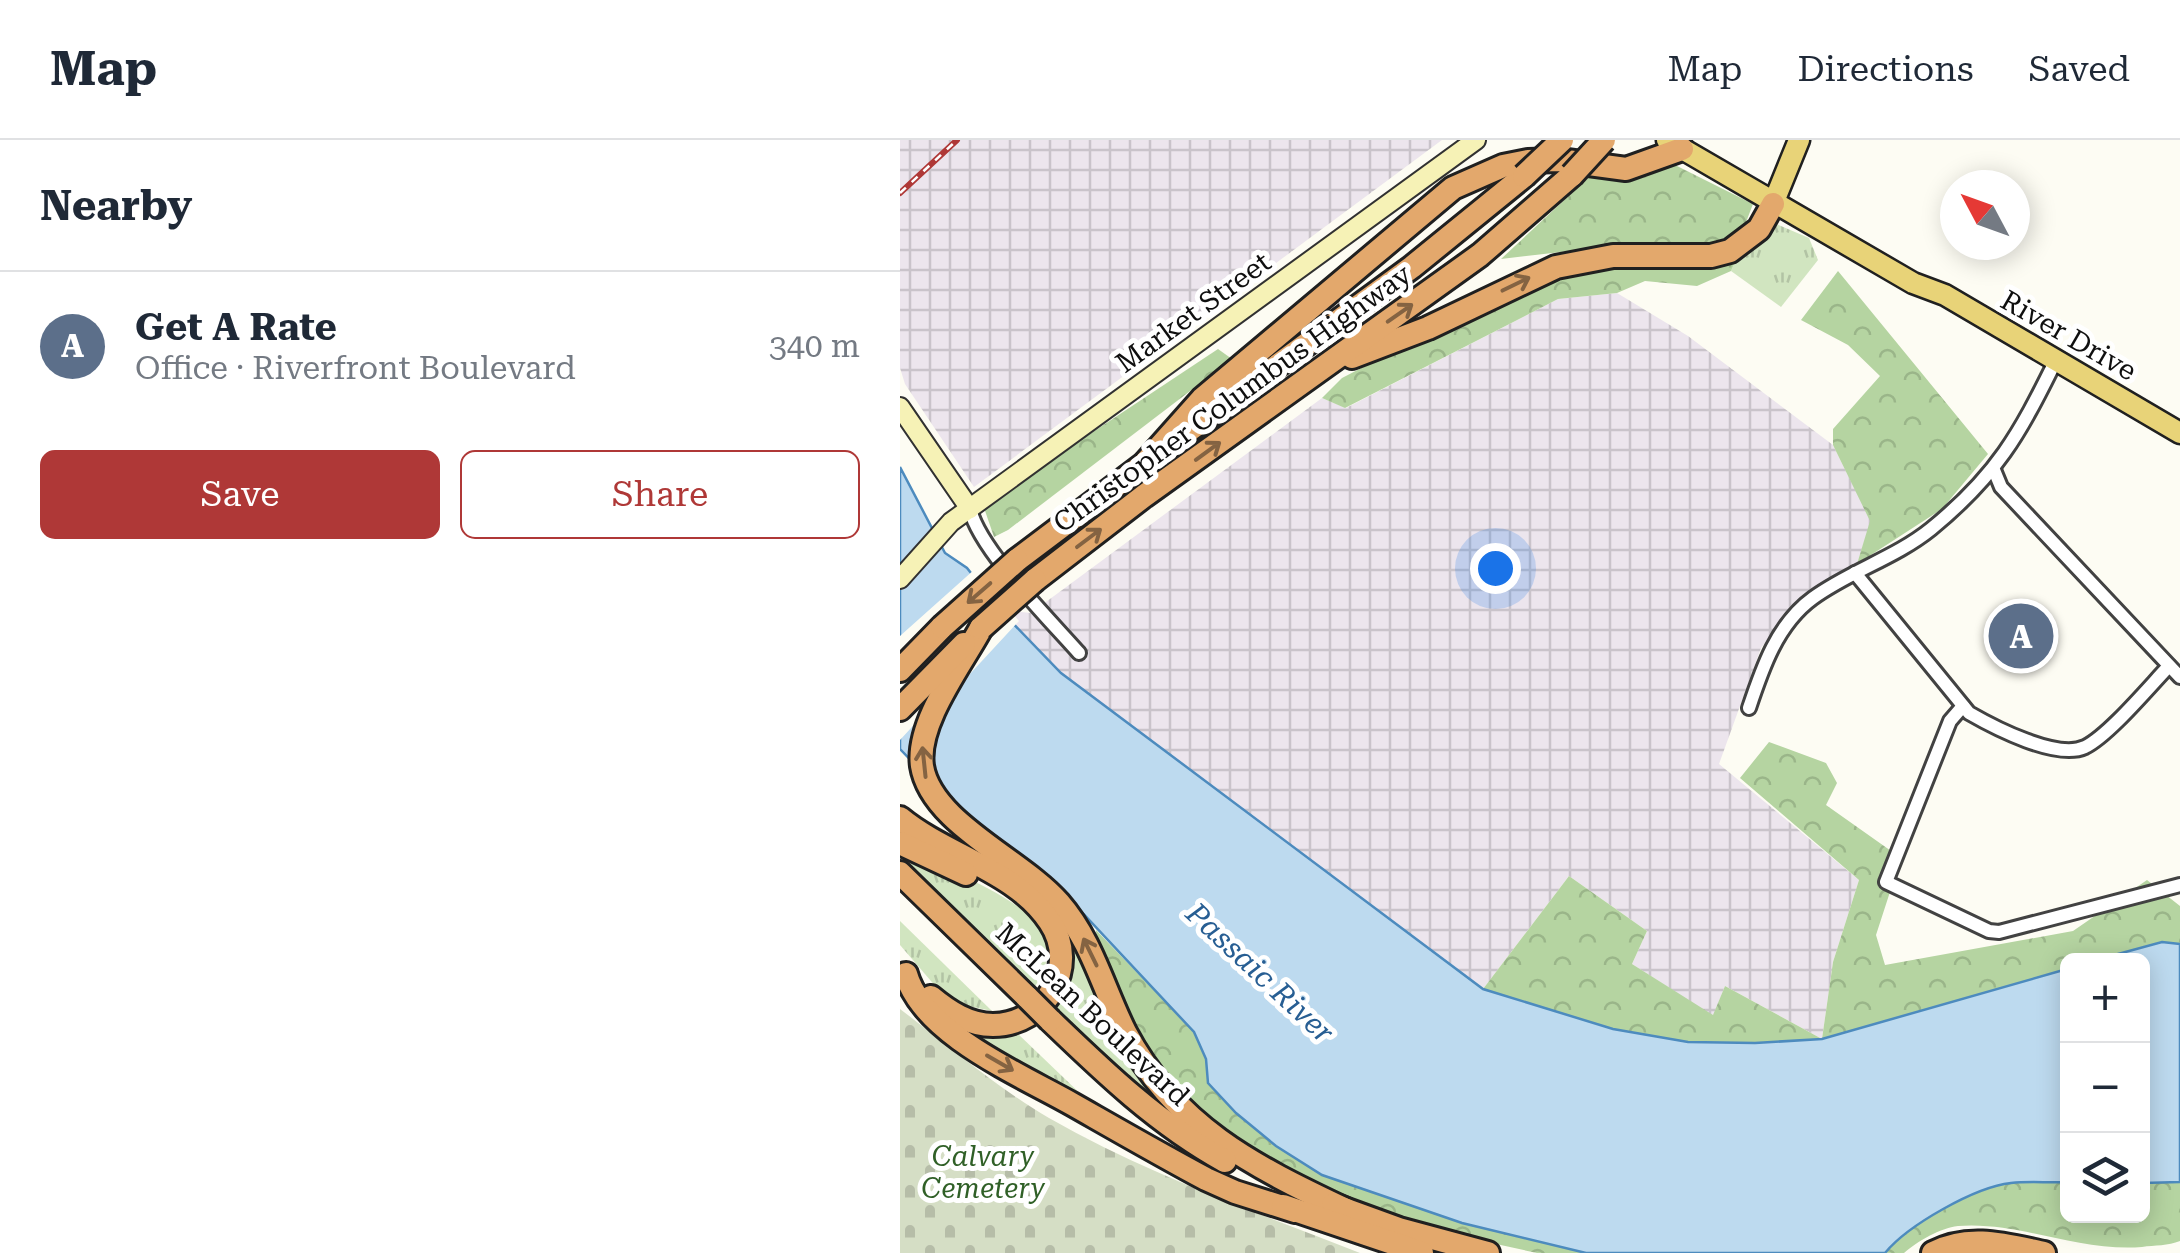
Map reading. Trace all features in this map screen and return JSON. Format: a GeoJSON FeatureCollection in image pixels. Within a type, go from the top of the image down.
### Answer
{"type":"FeatureCollection","features":[{"type":"Feature","properties":{"kind":"highway","name":"Christopher Columbus Highway"},"geometry":{"type":"LineString","coordinates":[[900,670],[1017,560],[1146,462],[1256,369],[1412,267],[1562,140]]}},
{"type":"Feature","properties":{"kind":"highway","name":"Christopher Columbus Highway"},"geometry":{"type":"LineString","coordinates":[[900,709],[1035,580],[1480,254],[1572,175],[1604,140]]}},
{"type":"Feature","properties":{"kind":"highway"},"geometry":{"type":"LineString","coordinates":[[1626,170],[1637,166],[1646,156],[1650,140]]}},
{"type":"Feature","properties":{"kind":"highway"},"geometry":{"type":"LineString","coordinates":[[1256,369],[1430,204],[1477,175],[1516,163],[1560,160],[1626,170],[1638,168],[1674,145]]}},
{"type":"Feature","properties":{"kind":"highway"},"geometry":{"type":"LineString","coordinates":[[1321,369],[1428,328],[1556,267],[1613,256],[1712,256],[1730,251],[1759,229],[1773,204]]}},
{"type":"Feature","properties":{"kind":"highway"},"geometry":{"type":"LineString","coordinates":[[900,648],[942,627]]}},
{"type":"Feature","properties":{"kind":"highway"},"geometry":{"type":"LineString","coordinates":[[981,628],[929,720],[922,748],[928,786],[938,803],[1057,900],[1082,934],[1134,1046],[1175,1101],[1208,1134],[1242,1158],[1346,1210]]}},
{"type":"Feature","properties":{"kind":"highway"},"geometry":{"type":"LineString","coordinates":[[900,817],[1031,878]]}},
{"type":"Feature","properties":{"kind":"highway"},"geometry":{"type":"LineString","coordinates":[[900,817],[1022,892],[1052,925],[1058,938],[1060,970],[1057,986],[1046,1001],[1022,1019],[994,1026],[969,1021],[944,1008],[903,971]]}},
{"type":"Feature","properties":{"kind":"highway"},"geometry":{"type":"LineString","coordinates":[[900,843],[1037,907]]}},
{"type":"Feature","properties":{"kind":"highway","name":"McLean Boulevard"},"geometry":{"type":"LineString","coordinates":[[900,873],[1043,1024],[1106,1097],[1160,1139],[1227,1181],[1294,1211],[1416,1251]]}},
{"type":"Feature","properties":{"kind":"highway","name":"McLean Boulevard"},"geometry":{"type":"LineString","coordinates":[[900,894],[1022,1002]]}},
{"type":"Feature","properties":{"kind":"highway"},"geometry":{"type":"LineString","coordinates":[[903,971],[910,989],[930,1012],[976,1049],[1206,1178],[1294,1211]]}},
{"type":"Feature","properties":{"kind":"highway","name":"McLean Boulevard"},"geometry":{"type":"LineString","coordinates":[[1043,1024],[1180,1135],[1262,1180],[1400,1229],[1488,1253]]}},
{"type":"Feature","properties":{"kind":"highway"},"geometry":{"type":"LineString","coordinates":[[1933,1253],[1956,1243],[1974,1242],[2044,1253]]}},
{"type":"Feature","properties":{"kind":"main road","name":"Market Street"},"geometry":{"type":"LineString","coordinates":[[900,579],[944,528],[970,508],[1476,140]]}},
{"type":"Feature","properties":{"kind":"main road"},"geometry":{"type":"LineString","coordinates":[[1773,204],[1799,140]]}},
{"type":"Feature","properties":{"kind":"main road","name":"River Drive"},"geometry":{"type":"LineString","coordinates":[[1674,145],[1913,283],[1945,295],[2180,433]]}},
{"type":"Feature","properties":{"kind":"main road"},"geometry":{"type":"LineString","coordinates":[[900,407],[970,508]]}},
{"type":"Feature","properties":{"kind":"street"},"geometry":{"type":"LineString","coordinates":[[1749,708],[1775,642],[1789,622],[1813,598],[1910,545],[1994,470],[2024,423],[2056,360]]}},
{"type":"Feature","properties":{"kind":"street"},"geometry":{"type":"LineString","coordinates":[[1994,470],[2002,487],[2180,677]]}},
{"type":"Feature","properties":{"kind":"street"},"geometry":{"type":"LineString","coordinates":[[970,508],[973,521],[990,547],[1079,653]]}},
{"type":"Feature","properties":{"kind":"street"},"geometry":{"type":"LineString","coordinates":[[1856,574],[1964,706],[1988,724],[2057,750],[2072,750],[2096,739],[2170,666]]}},
{"type":"Feature","properties":{"kind":"street"},"geometry":{"type":"LineString","coordinates":[[1964,706],[1950,721],[1886,882],[1989,931],[1999,932],[2180,885]]}},
{"type":"Feature","properties":{"kind":"shaded area"},"geometry":{"type":"Polygon","coordinates":[[[900,140],[1442,140],[974,487],[905,384],[900,368],[900,140]]]}},
{"type":"Feature","properties":{"kind":"shaded area"},"geometry":{"type":"Polygon","coordinates":[[[1617,293],[1688,336],[1833,445],[1871,521],[1857,564],[1801,596],[1761,648],[1719,764],[1859,880],[1833,962],[1822,1039],[1725,986],[1713,1016],[1632,964],[1647,931],[1569,876],[1483,989],[1093,699],[1061,673],[1000,610],[1031,613],[1322,398],[1346,408],[1558,299],[1617,293]]]}},
{"type":"Feature","properties":{"kind":"green space"},"geometry":{"type":"Polygon","coordinates":[[[1667,161],[1753,204],[1743,230],[1712,246],[1595,248],[1501,259],[1590,176],[1621,175],[1667,161]]]}},
{"type":"Feature","properties":{"kind":"green space"},"geometry":{"type":"Polygon","coordinates":[[[1774,223],[1809,238],[1818,260],[1781,307],[1731,271],[1740,251],[1774,223]]]}},
{"type":"Feature","properties":{"kind":"green space"},"geometry":{"type":"Polygon","coordinates":[[[1740,251],[1731,271],[1697,286],[1645,281],[1617,293],[1558,299],[1345,408],[1322,398],[1342,378],[1530,281],[1571,267],[1740,251]]]}},
{"type":"Feature","properties":{"kind":"green space"},"geometry":{"type":"Polygon","coordinates":[[[1838,271],[1988,454],[1942,509],[1857,564],[1870,521],[1833,445],[1833,429],[1880,376],[1848,345],[1801,320],[1838,271]]]}},
{"type":"Feature","properties":{"kind":"green space"},"geometry":{"type":"Polygon","coordinates":[[[1218,349],[1232,359],[994,537],[983,505],[1218,349]]]}},
{"type":"Feature","properties":{"kind":"green space"},"geometry":{"type":"Polygon","coordinates":[[[1769,742],[1826,763],[1837,783],[1826,805],[1901,858],[1876,935],[1885,965],[2073,931],[2147,880],[2180,906],[2180,944],[2162,942],[2122,953],[2060,953],[2060,971],[1822,1039],[1833,962],[1859,880],[1740,778],[1769,742]]]}},
{"type":"Feature","properties":{"kind":"green space"},"geometry":{"type":"Polygon","coordinates":[[[900,848],[1003,897],[1037,924],[1046,938],[1048,952],[1033,990],[900,854],[900,848]]]}},
{"type":"Feature","properties":{"kind":"green space"},"geometry":{"type":"Polygon","coordinates":[[[1569,876],[1647,931],[1632,964],[1713,1015],[1725,986],[1822,1039],[1688,1042],[1612,1029],[1483,989],[1569,876]]]}},
{"type":"Feature","properties":{"kind":"green space"},"geometry":{"type":"Polygon","coordinates":[[[1063,920],[1109,1024],[1155,1102],[1048,1007],[1063,920]]]}},
{"type":"Feature","properties":{"kind":"green space"},"geometry":{"type":"Polygon","coordinates":[[[900,921],[992,1011],[949,1002],[900,945],[900,921]]]}},
{"type":"Feature","properties":{"kind":"green space"},"geometry":{"type":"Polygon","coordinates":[[[1096,930],[1194,1032],[1206,1059],[1208,1083],[1276,1146],[1322,1175],[1462,1223],[1586,1253],[1537,1253],[1487,1242],[1313,1189],[1239,1150],[1146,1060],[1097,950],[1096,930]]]}},
{"type":"Feature","properties":{"kind":"green space","name":"Calvary Cemetery"},"geometry":{"type":"Polygon","coordinates":[[[900,1009],[1010,1093],[1086,1138],[1202,1191],[1360,1253],[900,1253],[900,1009]]]}},
{"type":"Feature","properties":{"kind":"green space"},"geometry":{"type":"Polygon","coordinates":[[[1013,1029],[1089,1102],[968,1036],[1013,1029]]]}},
{"type":"Feature","properties":{"kind":"green space"},"geometry":{"type":"Polygon","coordinates":[[[2018,1182],[2060,1182],[2060,1223],[2150,1223],[2150,1182],[2180,1182],[2180,1241],[2118,1247],[2003,1228],[1958,1226],[1930,1236],[1904,1253],[1885,1253],[1925,1220],[1961,1200],[2018,1182]]]}},
{"type":"Feature","properties":{"kind":"water","name":"Passaic River"},"geometry":{"type":"Polygon","coordinates":[[[900,467],[945,553],[967,568],[1000,610],[1061,673],[1483,989],[1613,1029],[1688,1042],[1755,1043],[1822,1039],[2060,971],[2060,1182],[2011,1183],[1979,1192],[1925,1220],[1885,1253],[1586,1253],[1462,1223],[1322,1175],[1276,1146],[1236,1113],[1208,1083],[1206,1059],[1194,1032],[1061,890],[953,804],[900,749],[900,467]]]}},
{"type":"Feature","properties":{"kind":"water"},"geometry":{"type":"Polygon","coordinates":[[[2162,942],[2180,944],[2180,1182],[2150,1183],[2150,953],[2122,953],[2162,942]]]}},
{"type":"Feature","properties":{"kind":"pier"},"geometry":{"type":"Polygon","coordinates":[[[975,569],[1019,621],[956,689],[917,774],[923,715],[900,740],[900,636],[975,569]]]}},
{"type":"Feature","properties":{"kind":"railway"},"geometry":{"type":"LineString","coordinates":[[900,193],[957,140]]}},
{"type":"Feature","properties":{"kind":"place","name":"Get A Rate"},"geometry":{"type":"Point","coordinates":[2021,636]}}]}
